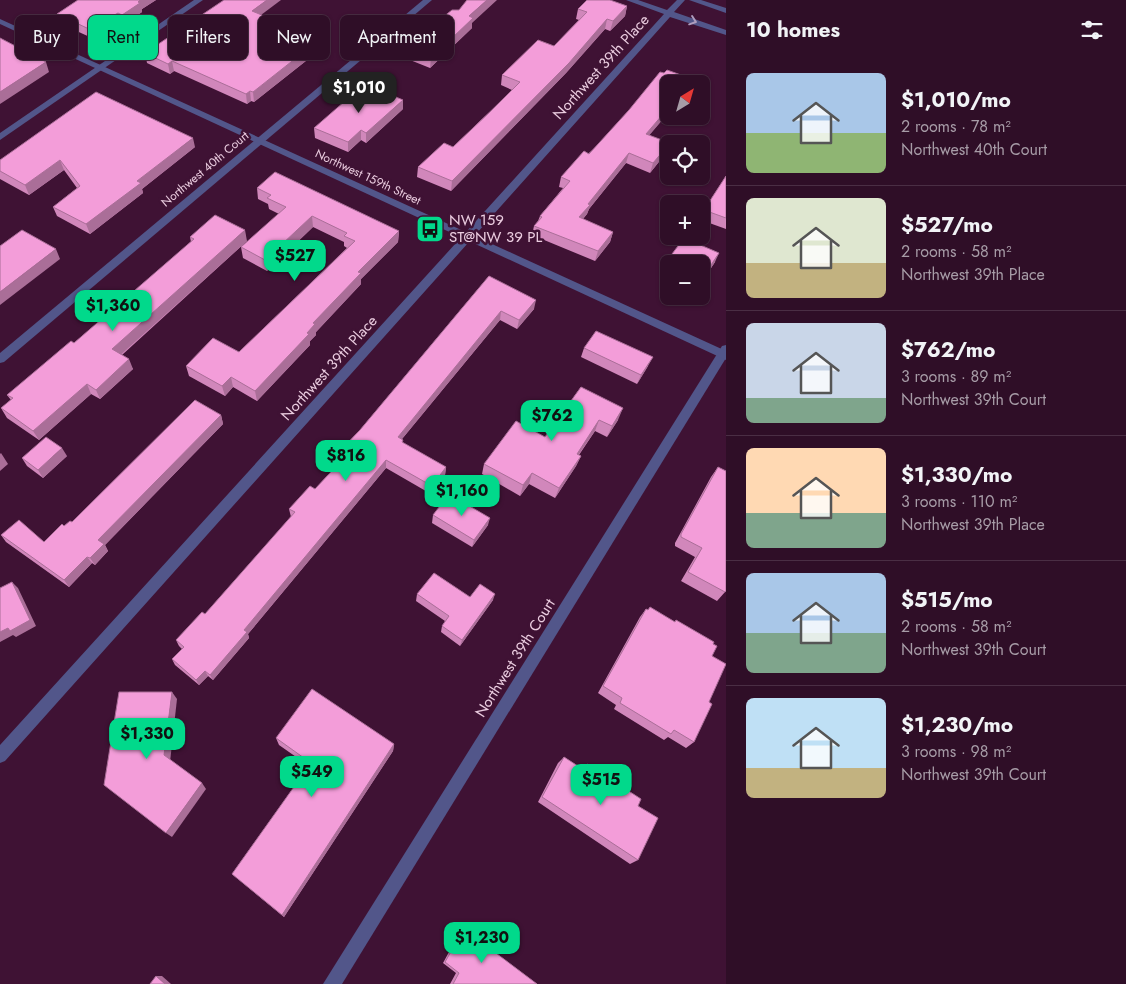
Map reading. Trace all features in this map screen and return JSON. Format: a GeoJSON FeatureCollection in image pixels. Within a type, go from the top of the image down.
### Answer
{"type":"FeatureCollection","features":[{"type":"Feature","properties":{"kind":"street"},"geometry":{"type":"LineString","coordinates":[[0,136],[199,0]]}},
{"type":"Feature","properties":{"kind":"street","name":"Northwest 40th Court"},"geometry":{"type":"LineString","coordinates":[[0,359],[428,0]]}},
{"type":"Feature","properties":{"kind":"street"},"geometry":{"type":"LineString","coordinates":[[630,0],[726,32]]}},
{"type":"Feature","properties":{"kind":"street","name":"Northwest 39th Place"},"geometry":{"type":"LineString","coordinates":[[0,756],[682,0]]}},
{"type":"Feature","properties":{"kind":"street"},"geometry":{"type":"LineString","coordinates":[[692,0],[726,11]]}},
{"type":"Feature","properties":{"kind":"street","name":"Northwest 159th Street"},"geometry":{"type":"LineString","coordinates":[[0,21],[467,237],[725,353]]}},
{"type":"Feature","properties":{"kind":"street","name":"Northwest 39th Court"},"geometry":{"type":"LineString","coordinates":[[332,984],[725,353]]}},
{"type":"Feature","properties":{"kind":"building"},"geometry":{"type":"Polygon","coordinates":[[[78,0],[140,0],[138,2],[140,3],[122,15],[118,13],[114,15],[88,15],[88,29],[78,24],[78,15],[57,14],[78,0]]]}},
{"type":"Feature","properties":{"kind":"building"},"geometry":{"type":"Polygon","coordinates":[[[224,0],[267,0],[252,11],[262,15],[258,15],[258,60],[293,60],[253,92],[250,91],[246,94],[172,61],[168,64],[158,59],[158,44],[168,38],[168,60],[248,60],[248,15],[202,15],[224,0]]]}},
{"type":"Feature","properties":{"kind":"building"},"geometry":{"type":"Polygon","coordinates":[[[467,0],[487,0],[469,16],[473,18],[454,36],[454,15],[446,15],[452,10],[459,10],[467,0]]]}},
{"type":"Feature","properties":{"kind":"building"},"geometry":{"type":"Polygon","coordinates":[[[587,0],[610,0],[627,6],[613,21],[607,19],[569,63],[452,181],[418,167],[444,143],[453,147],[490,112],[520,82],[502,75],[538,40],[554,46],[587,12],[578,9],[587,0]]]}},
{"type":"Feature","properties":{"kind":"building"},"geometry":{"type":"Polygon","coordinates":[[[0,38],[15,46],[15,60],[42,60],[46,62],[0,92],[0,38]]]}},
{"type":"Feature","properties":{"kind":"building"},"geometry":{"type":"Polygon","coordinates":[[[667,70],[681,75],[660,75],[660,118],[646,134],[660,139],[660,155],[653,163],[629,153],[579,217],[613,232],[598,251],[534,226],[542,217],[540,216],[570,181],[561,177],[584,151],[589,154],[660,72],[664,73],[667,70]]]}},
{"type":"Feature","properties":{"kind":"building"},"geometry":{"type":"Polygon","coordinates":[[[370,86],[403,100],[366,133],[361,130],[348,142],[314,128],[360,88],[365,90],[370,86]]]}},
{"type":"Feature","properties":{"kind":"building"},"geometry":{"type":"Polygon","coordinates":[[[96,92],[193,138],[137,181],[141,183],[86,224],[53,207],[80,186],[60,160],[25,185],[0,171],[0,160],[96,92]]]}},
{"type":"Feature","properties":{"kind":"building"},"geometry":{"type":"Polygon","coordinates":[[[275,172],[399,231],[358,272],[361,273],[313,323],[315,324],[307,333],[309,334],[255,391],[231,377],[222,386],[186,366],[213,338],[239,352],[355,241],[344,236],[347,233],[312,216],[265,260],[241,247],[286,207],[267,198],[271,195],[257,188],[275,172]]]}},
{"type":"Feature","properties":{"kind":"building"},"geometry":{"type":"Polygon","coordinates":[[[726,176],[726,218],[710,212],[710,201],[726,176]]]}},
{"type":"Feature","properties":{"kind":"building"},"geometry":{"type":"Polygon","coordinates":[[[215,215],[245,230],[112,349],[129,359],[96,390],[87,384],[33,431],[1,408],[13,398],[7,395],[71,341],[74,343],[194,239],[190,237],[215,215]]]}},
{"type":"Feature","properties":{"kind":"building"},"geometry":{"type":"Polygon","coordinates":[[[22,230],[56,249],[0,292],[0,246],[22,230]]]}},
{"type":"Feature","properties":{"kind":"building"},"geometry":{"type":"Polygon","coordinates":[[[679,245],[700,245],[719,253],[710,266],[710,255],[671,255],[679,245]]]}},
{"type":"Feature","properties":{"kind":"building"},"geometry":{"type":"Polygon","coordinates":[[[489,276],[536,300],[519,320],[501,311],[398,437],[403,440],[402,442],[446,467],[432,486],[386,460],[244,630],[247,632],[210,675],[205,671],[196,680],[172,659],[184,647],[176,640],[202,612],[205,614],[295,512],[289,509],[310,486],[315,489],[345,457],[338,453],[360,430],[489,276]]]}},
{"type":"Feature","properties":{"kind":"building"},"geometry":{"type":"Polygon","coordinates":[[[596,331],[653,357],[641,375],[584,348],[596,331]]]}},
{"type":"Feature","properties":{"kind":"building"},"geometry":{"type":"Polygon","coordinates":[[[581,387],[623,408],[612,426],[599,420],[577,454],[581,456],[559,488],[532,473],[523,485],[484,464],[516,421],[545,437],[581,387]]]}},
{"type":"Feature","properties":{"kind":"building"},"geometry":{"type":"Polygon","coordinates":[[[195,400],[221,415],[98,540],[104,544],[90,558],[87,557],[64,580],[1,535],[19,520],[44,542],[62,524],[64,526],[70,521],[72,522],[195,400]]]}},
{"type":"Feature","properties":{"kind":"building"},"geometry":{"type":"Polygon","coordinates":[[[46,437],[62,448],[38,470],[22,458],[46,437]]]}},
{"type":"Feature","properties":{"kind":"building"},"geometry":{"type":"Polygon","coordinates":[[[718,467],[726,471],[725,592],[688,572],[702,548],[681,537],[718,467]]]}},
{"type":"Feature","properties":{"kind":"building"},"geometry":{"type":"Polygon","coordinates":[[[449,494],[490,518],[474,540],[433,515],[449,494]]]}},
{"type":"Feature","properties":{"kind":"building"},"geometry":{"type":"Polygon","coordinates":[[[434,573],[470,597],[480,584],[495,594],[462,640],[442,626],[449,616],[417,594],[434,573]]]}},
{"type":"Feature","properties":{"kind":"building"},"geometry":{"type":"Polygon","coordinates":[[[12,582],[30,620],[10,631],[8,628],[0,632],[0,588],[12,582]]]}},
{"type":"Feature","properties":{"kind":"building"},"geometry":{"type":"Polygon","coordinates":[[[650,607],[714,642],[713,644],[717,646],[712,656],[726,664],[709,702],[712,704],[694,742],[674,730],[671,734],[620,703],[622,698],[603,686],[646,609],[648,610],[650,607]]]}},
{"type":"Feature","properties":{"kind":"building"},"geometry":{"type":"Polygon","coordinates":[[[312,689],[394,744],[282,915],[232,874],[311,763],[276,738],[312,689]]]}},
{"type":"Feature","properties":{"kind":"building"},"geometry":{"type":"Polygon","coordinates":[[[119,692],[172,692],[164,755],[202,783],[166,833],[104,785],[119,692]]]}},
{"type":"Feature","properties":{"kind":"building"},"geometry":{"type":"Polygon","coordinates":[[[564,757],[584,770],[587,764],[641,799],[638,806],[658,818],[638,860],[542,797],[564,757]]]}},
{"type":"Feature","properties":{"kind":"building"},"geometry":{"type":"Polygon","coordinates":[[[464,929],[537,984],[453,984],[459,973],[445,962],[464,929]]]}},
{"type":"Feature","properties":{"kind":"building"},"geometry":{"type":"Polygon","coordinates":[[[156,976],[165,984],[150,984],[156,976]]]}},
{"type":"Feature","properties":{"kind":"place","name":"NW 159 ST@NW 39 PL"},"geometry":{"type":"Point","coordinates":[430,229]}}]}
